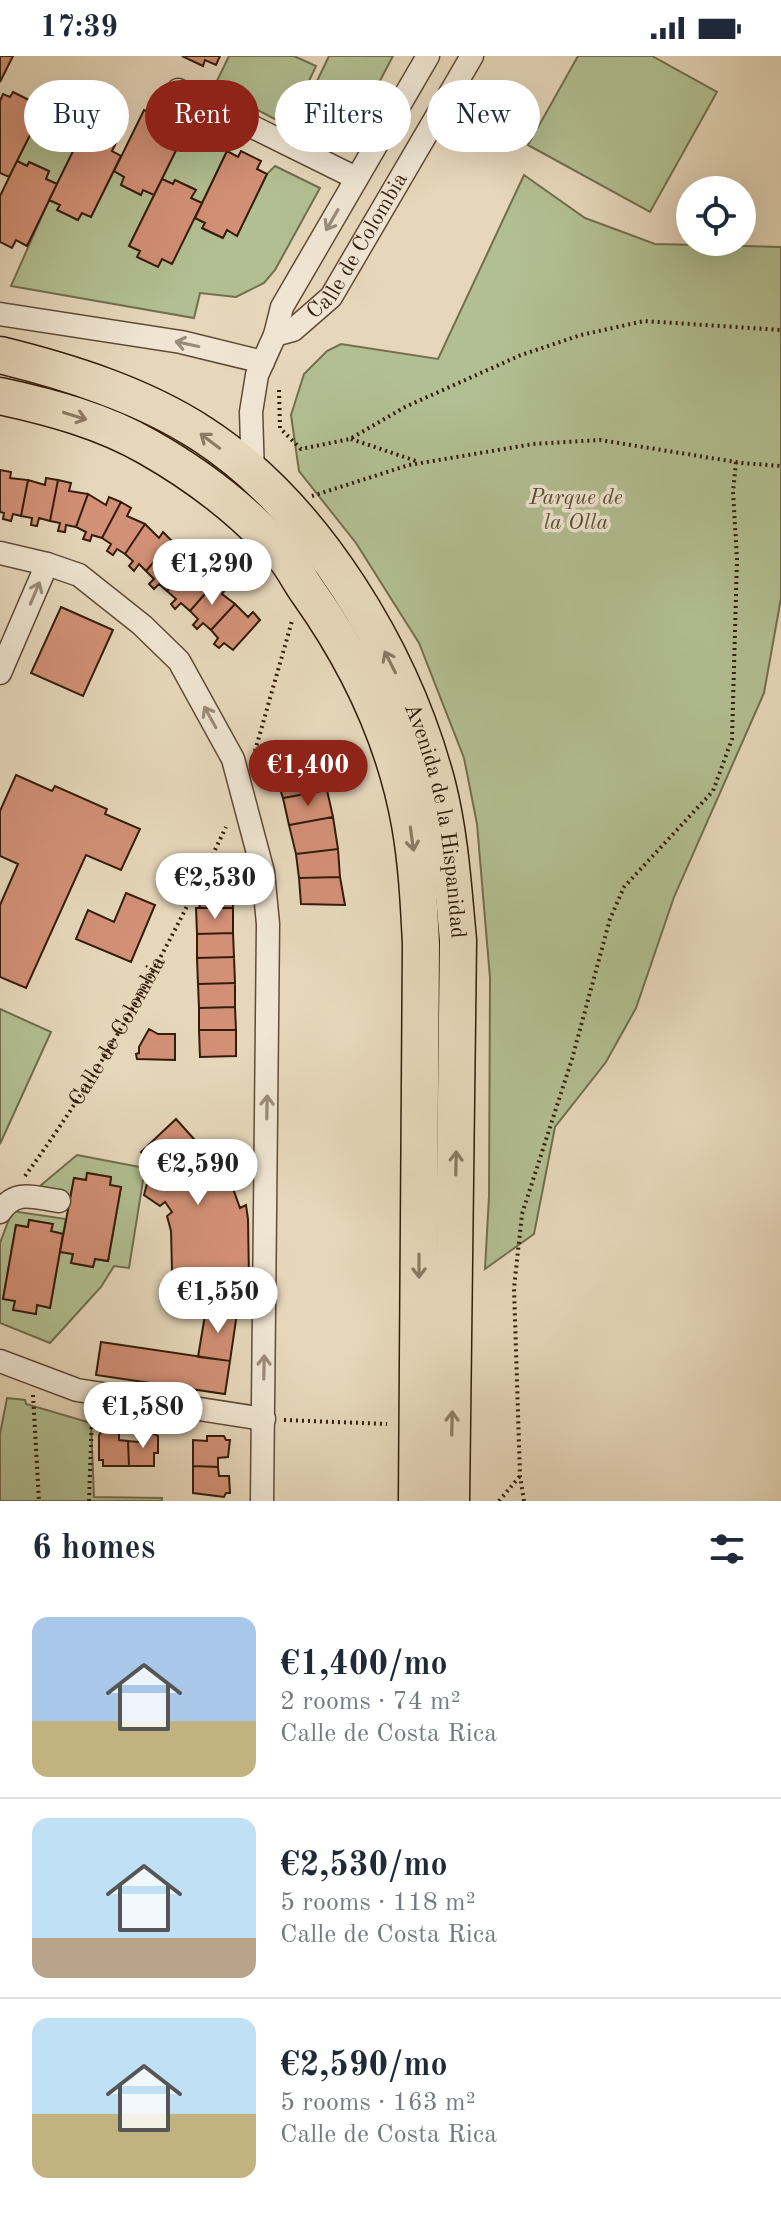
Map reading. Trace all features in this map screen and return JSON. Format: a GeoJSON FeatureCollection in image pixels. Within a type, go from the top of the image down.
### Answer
{"type":"FeatureCollection","features":[{"type":"Feature","properties":{"kind":"main road","name":"Avenida de la Hispanidad"},"geometry":{"type":"LineString","coordinates":[[0,355],[95,383],[164,413],[203,435],[253,475],[320,544],[368,620],[412,707],[437,785],[451,861],[458,940],[451,1501]]}},
{"type":"Feature","properties":{"kind":"main road","name":"Avenida de la Hispanidad"},"geometry":{"type":"LineString","coordinates":[[0,396],[93,421],[147,446],[225,498],[286,558],[335,630],[373,702],[410,821],[421,944],[417,1501]]}},
{"type":"Feature","properties":{"kind":"street","name":"Calle de Colombia"},"geometry":{"type":"LineString","coordinates":[[253,475],[251,412],[257,375],[275,335],[282,307],[428,56]]}},
{"type":"Feature","properties":{"kind":"street","name":"Calle de Colombia"},"geometry":{"type":"LineString","coordinates":[[275,335],[293,330],[331,297],[472,56]]}},
{"type":"Feature","properties":{"kind":"street"},"geometry":{"type":"LineString","coordinates":[[259,130],[356,178]]}},
{"type":"Feature","properties":{"kind":"street"},"geometry":{"type":"LineString","coordinates":[[0,314],[181,342],[263,362]]}},
{"type":"Feature","properties":{"kind":"street"},"geometry":{"type":"LineString","coordinates":[[0,553],[79,575],[142,625],[179,661],[233,759],[263,872],[268,924],[262,1501]]}},
{"type":"Feature","properties":{"kind":"street"},"geometry":{"type":"LineString","coordinates":[[0,673],[47,564]]}},
{"type":"Feature","properties":{"kind":"street"},"geometry":{"type":"LineString","coordinates":[[4,1206],[20,1196],[59,1201]]}},
{"type":"Feature","properties":{"kind":"street"},"geometry":{"type":"LineString","coordinates":[[0,1361],[77,1390],[264,1419]]}},
{"type":"Feature","properties":{"kind":"path"},"geometry":{"type":"LineString","coordinates":[[263,362],[279,377],[280,428],[301,449],[350,439],[405,407],[521,355],[581,335],[644,321],[781,330]]}},
{"type":"Feature","properties":{"kind":"path"},"geometry":{"type":"LineString","coordinates":[[350,439],[421,463]]}},
{"type":"Feature","properties":{"kind":"path"},"geometry":{"type":"LineString","coordinates":[[316,505],[309,497],[421,463],[533,444],[600,440],[736,462],[781,466]]}},
{"type":"Feature","properties":{"kind":"path"},"geometry":{"type":"LineString","coordinates":[[524,1501],[520,1476],[514,1288],[522,1214],[572,1059],[610,919],[624,887],[713,791],[732,739],[737,559],[733,492],[736,462]]}},
{"type":"Feature","properties":{"kind":"path"},"geometry":{"type":"LineString","coordinates":[[255,752],[302,583]]}},
{"type":"Feature","properties":{"kind":"path","name":"Calle de Colombia"},"geometry":{"type":"LineString","coordinates":[[4,1206],[57,1133],[132,1012],[242,794]]}},
{"type":"Feature","properties":{"kind":"path"},"geometry":{"type":"LineString","coordinates":[[31,1372],[39,1501]]}},
{"type":"Feature","properties":{"kind":"path"},"geometry":{"type":"LineString","coordinates":[[89,1501],[93,1393]]}},
{"type":"Feature","properties":{"kind":"path"},"geometry":{"type":"LineString","coordinates":[[264,1419],[418,1426]]}},
{"type":"Feature","properties":{"kind":"path"},"geometry":{"type":"LineString","coordinates":[[499,1501],[520,1476]]}},
{"type":"Feature","properties":{"kind":"green space"},"geometry":{"type":"Polygon","coordinates":[[[229,56],[294,56],[316,66],[309,80],[275,80],[275,119],[259,111],[259,80],[217,80],[229,56]]]}},
{"type":"Feature","properties":{"kind":"green space"},"geometry":{"type":"Polygon","coordinates":[[[329,56],[393,56],[380,80],[317,80],[329,56]]]}},
{"type":"Feature","properties":{"kind":"green space"},"geometry":{"type":"Polygon","coordinates":[[[578,56],[652,56],[717,92],[650,212],[540,152],[540,124],[578,56]]]}},
{"type":"Feature","properties":{"kind":"green space"},"geometry":{"type":"Polygon","coordinates":[[[24,147],[24,152],[73,152],[57,184],[46,179],[49,171],[30,162],[27,166],[17,161],[24,147]]]}},
{"type":"Feature","properties":{"kind":"green space"},"geometry":{"type":"Polygon","coordinates":[[[175,152],[227,152],[202,203],[191,198],[195,189],[175,180],[173,184],[162,179],[175,152]]]}},
{"type":"Feature","properties":{"kind":"green space"},"geometry":{"type":"Polygon","coordinates":[[[275,166],[320,188],[275,270],[264,283],[236,297],[200,293],[194,318],[11,286],[49,200],[60,205],[58,210],[77,220],[82,213],[91,217],[114,171],[124,177],[121,185],[141,194],[143,190],[154,195],[129,246],[162,259],[195,218],[205,223],[203,229],[222,238],[227,230],[237,235],[267,174],[275,166]]]}},
{"type":"Feature","properties":{"kind":"green space","name":"Parque de la Olla"},"geometry":{"type":"Polygon","coordinates":[[[524,175],[585,218],[655,244],[676,244],[676,256],[756,256],[756,246],[781,247],[781,598],[764,693],[674,897],[636,1008],[606,1062],[555,1127],[534,1234],[485,1269],[489,1196],[490,978],[477,824],[464,758],[419,643],[356,543],[299,471],[291,415],[304,374],[327,351],[341,344],[438,359],[524,175]]]}},
{"type":"Feature","properties":{"kind":"green space"},"geometry":{"type":"Polygon","coordinates":[[[0,1009],[51,1032],[0,1144],[0,1009]]]}},
{"type":"Feature","properties":{"kind":"green space"},"geometry":{"type":"Polygon","coordinates":[[[77,1155],[145,1168],[129,1268],[114,1266],[101,1287],[50,1343],[0,1323],[0,1243],[12,1211],[66,1219],[63,1234],[51,1231],[52,1224],[30,1220],[28,1227],[16,1226],[3,1299],[15,1301],[35,1313],[37,1305],[50,1307],[60,1252],[73,1254],[71,1263],[93,1267],[95,1259],[108,1261],[121,1187],[110,1185],[111,1177],[88,1173],[86,1180],[74,1178],[70,1199],[41,1193],[40,1186],[77,1155]]]}},
{"type":"Feature","properties":{"kind":"green space"},"geometry":{"type":"Polygon","coordinates":[[[7,1398],[25,1400],[26,1404],[91,1423],[94,1497],[162,1498],[162,1501],[0,1501],[0,1434],[7,1398]]]}},
{"type":"Feature","properties":{"kind":"building"},"geometry":{"type":"Polygon","coordinates":[[[0,56],[13,56],[0,82],[0,56]]]}},
{"type":"Feature","properties":{"kind":"building"},"geometry":{"type":"Polygon","coordinates":[[[182,56],[220,56],[216,65],[205,60],[203,66],[182,56]]]}},
{"type":"Feature","properties":{"kind":"building"},"geometry":{"type":"Polygon","coordinates":[[[13,92],[24,98],[24,147],[9,177],[0,173],[0,101],[3,94],[10,97],[13,92]]]}},
{"type":"Feature","properties":{"kind":"building"},"geometry":{"type":"Polygon","coordinates":[[[144,110],[145,152],[175,152],[154,195],[143,190],[141,195],[121,185],[124,177],[114,171],[123,152],[129,152],[129,140],[144,110]]]}},
{"type":"Feature","properties":{"kind":"building"},"geometry":{"type":"Polygon","coordinates":[[[73,152],[114,152],[121,156],[91,217],[82,213],[78,220],[57,210],[60,205],[49,200],[73,152]]]}},
{"type":"Feature","properties":{"kind":"building"},"geometry":{"type":"Polygon","coordinates":[[[227,152],[238,157],[243,152],[261,161],[257,169],[267,174],[237,236],[227,230],[223,238],[202,228],[205,223],[195,218],[227,152]]]}},
{"type":"Feature","properties":{"kind":"building"},"geometry":{"type":"Polygon","coordinates":[[[17,161],[27,166],[29,162],[49,171],[46,179],[57,184],[27,246],[16,240],[12,248],[0,242],[0,196],[17,161]]]}},
{"type":"Feature","properties":{"kind":"building"},"geometry":{"type":"Polygon","coordinates":[[[162,179],[173,184],[175,180],[196,190],[191,198],[202,203],[172,264],[162,259],[158,267],[137,257],[140,251],[129,246],[162,179]]]}},
{"type":"Feature","properties":{"kind":"building"},"geometry":{"type":"Polygon","coordinates":[[[0,470],[11,472],[10,478],[28,480],[21,516],[13,514],[11,521],[3,519],[4,513],[0,512],[0,470]]]}},
{"type":"Feature","properties":{"kind":"building"},"geometry":{"type":"Polygon","coordinates":[[[46,478],[58,480],[50,521],[39,518],[37,526],[31,525],[32,518],[21,516],[28,480],[45,485],[46,478]]]}},
{"type":"Feature","properties":{"kind":"building"},"geometry":{"type":"Polygon","coordinates":[[[58,480],[71,483],[69,491],[88,494],[76,527],[66,525],[65,532],[58,531],[60,523],[50,521],[58,480]]]}},
{"type":"Feature","properties":{"kind":"building"},"geometry":{"type":"Polygon","coordinates":[[[88,494],[106,505],[109,497],[121,502],[102,538],[92,535],[90,541],[83,539],[86,532],[76,527],[88,494]]]}},
{"type":"Feature","properties":{"kind":"building"},"geometry":{"type":"Polygon","coordinates":[[[121,502],[131,508],[127,516],[145,524],[125,554],[117,549],[113,555],[107,551],[111,544],[102,538],[121,502]]]}},
{"type":"Feature","properties":{"kind":"building"},"geometry":{"type":"Polygon","coordinates":[[[145,524],[159,538],[163,532],[172,541],[146,571],[139,564],[134,571],[129,566],[133,561],[125,554],[145,524]]]}},
{"type":"Feature","properties":{"kind":"building"},"geometry":{"type":"Polygon","coordinates":[[[172,541],[181,549],[177,554],[191,565],[167,591],[159,584],[154,589],[149,584],[154,579],[146,571],[172,541]]]}},
{"type":"Feature","properties":{"kind":"building"},"geometry":{"type":"Polygon","coordinates":[[[191,565],[203,577],[208,573],[217,580],[190,611],[181,603],[175,609],[171,604],[176,599],[167,591],[191,565]]]}},
{"type":"Feature","properties":{"kind":"building"},"geometry":{"type":"Polygon","coordinates":[[[217,580],[226,589],[222,594],[235,604],[211,630],[203,623],[197,629],[193,625],[198,619],[190,611],[217,580]]]}},
{"type":"Feature","properties":{"kind":"building"},"geometry":{"type":"Polygon","coordinates":[[[235,604],[248,617],[253,612],[260,620],[233,650],[224,643],[219,648],[214,644],[218,638],[211,630],[235,604]]]}},
{"type":"Feature","properties":{"kind":"building"},"geometry":{"type":"Polygon","coordinates":[[[61,607],[113,630],[83,696],[31,673],[61,607]]]}},
{"type":"Feature","properties":{"kind":"building"},"geometry":{"type":"Polygon","coordinates":[[[319,761],[327,790],[283,798],[275,774],[319,761]]]}},
{"type":"Feature","properties":{"kind":"building"},"geometry":{"type":"Polygon","coordinates":[[[16,775],[52,791],[55,786],[107,809],[105,814],[140,829],[121,870],[86,855],[26,988],[0,977],[0,905],[18,864],[0,856],[0,811],[16,775]]]}},
{"type":"Feature","properties":{"kind":"building"},"geometry":{"type":"Polygon","coordinates":[[[327,790],[333,817],[289,825],[283,798],[327,790]]]}},
{"type":"Feature","properties":{"kind":"building"},"geometry":{"type":"Polygon","coordinates":[[[333,817],[338,849],[296,854],[289,825],[333,817]]]}},
{"type":"Feature","properties":{"kind":"building"},"geometry":{"type":"Polygon","coordinates":[[[338,849],[340,877],[299,878],[296,854],[338,849]]]}},
{"type":"Feature","properties":{"kind":"building"},"geometry":{"type":"Polygon","coordinates":[[[216,873],[224,879],[232,879],[233,892],[229,898],[233,900],[233,908],[200,908],[199,902],[216,873]]]}},
{"type":"Feature","properties":{"kind":"building"},"geometry":{"type":"Polygon","coordinates":[[[340,877],[345,905],[301,904],[299,878],[340,877]]]}},
{"type":"Feature","properties":{"kind":"building"},"geometry":{"type":"Polygon","coordinates":[[[126,893],[155,905],[131,962],[76,939],[88,910],[114,922],[126,893]]]}},
{"type":"Feature","properties":{"kind":"building"},"geometry":{"type":"Polygon","coordinates":[[[196,908],[233,908],[233,933],[197,934],[196,908]]]}},
{"type":"Feature","properties":{"kind":"building"},"geometry":{"type":"Polygon","coordinates":[[[233,933],[234,957],[197,958],[197,934],[233,933]]]}},
{"type":"Feature","properties":{"kind":"building"},"geometry":{"type":"Polygon","coordinates":[[[234,957],[235,983],[198,984],[197,958],[234,957]]]}},
{"type":"Feature","properties":{"kind":"building"},"geometry":{"type":"Polygon","coordinates":[[[235,983],[235,1007],[199,1008],[198,984],[235,983]]]}},
{"type":"Feature","properties":{"kind":"building"},"geometry":{"type":"Polygon","coordinates":[[[235,1007],[236,1030],[199,1030],[199,1008],[235,1007]]]}},
{"type":"Feature","properties":{"kind":"building"},"geometry":{"type":"Polygon","coordinates":[[[149,1029],[158,1034],[175,1034],[175,1060],[137,1059],[136,1054],[149,1029]]]}},
{"type":"Feature","properties":{"kind":"building"},"geometry":{"type":"Polygon","coordinates":[[[199,1030],[236,1030],[236,1056],[200,1057],[199,1030]]]}},
{"type":"Feature","properties":{"kind":"building"},"geometry":{"type":"Polygon","coordinates":[[[176,1119],[231,1183],[240,1208],[246,1205],[249,1279],[214,1278],[214,1271],[172,1271],[171,1231],[167,1216],[172,1212],[165,1202],[160,1206],[144,1195],[152,1165],[141,1152],[176,1119]]]}},
{"type":"Feature","properties":{"kind":"building"},"geometry":{"type":"Polygon","coordinates":[[[87,1173],[111,1177],[110,1185],[121,1187],[108,1261],[95,1259],[93,1267],[71,1263],[73,1254],[60,1252],[74,1178],[86,1180],[87,1173]]]}},
{"type":"Feature","properties":{"kind":"building"},"geometry":{"type":"Polygon","coordinates":[[[29,1220],[53,1224],[51,1231],[63,1234],[50,1308],[37,1305],[36,1314],[13,1310],[15,1301],[3,1299],[16,1225],[28,1227],[29,1220]]]}},
{"type":"Feature","properties":{"kind":"building"},"geometry":{"type":"Polygon","coordinates":[[[206,1309],[237,1313],[230,1361],[198,1357],[206,1309]]]}},
{"type":"Feature","properties":{"kind":"building"},"geometry":{"type":"Polygon","coordinates":[[[101,1342],[230,1361],[225,1394],[96,1375],[101,1342]]]}},
{"type":"Feature","properties":{"kind":"building"},"geometry":{"type":"Polygon","coordinates":[[[102,1429],[119,1431],[119,1440],[128,1441],[129,1466],[103,1466],[103,1460],[99,1460],[102,1429]]]}},
{"type":"Feature","properties":{"kind":"building"},"geometry":{"type":"Polygon","coordinates":[[[150,1430],[158,1436],[154,1466],[129,1466],[128,1441],[139,1442],[138,1431],[150,1430]]]}},
{"type":"Feature","properties":{"kind":"building"},"geometry":{"type":"Polygon","coordinates":[[[207,1436],[224,1436],[230,1440],[228,1457],[218,1458],[218,1467],[193,1466],[193,1440],[207,1441],[207,1436]]]}},
{"type":"Feature","properties":{"kind":"building"},"geometry":{"type":"Polygon","coordinates":[[[193,1466],[218,1467],[219,1476],[229,1476],[230,1493],[224,1497],[193,1493],[193,1466]]]}}]}
